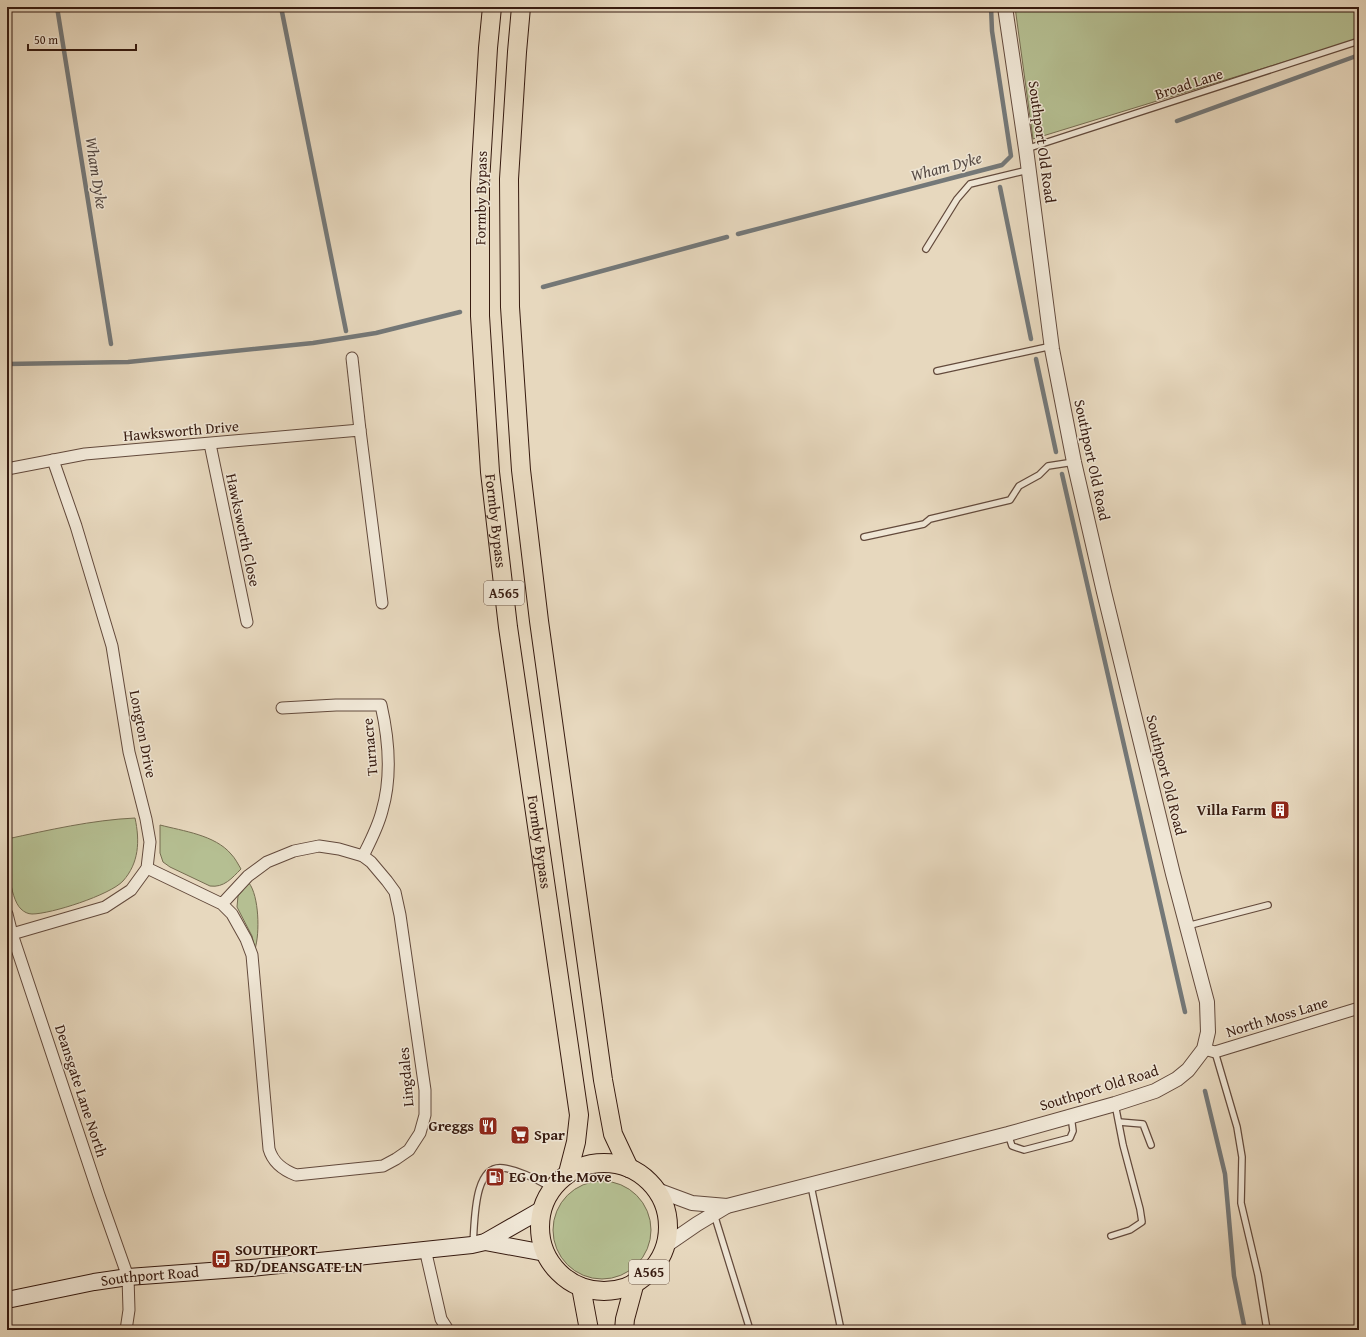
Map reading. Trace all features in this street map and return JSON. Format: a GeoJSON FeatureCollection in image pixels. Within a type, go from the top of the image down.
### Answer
{"type":"FeatureCollection","features":[{"type":"Feature","properties":{"kind":"highway","name":"Formby Bypass"},"geometry":{"type":"LineString","coordinates":[[492,7],[480,182],[480,316],[490,472],[508,627],[579,1115],[576,1142],[568,1173]]}},
{"type":"Feature","properties":{"kind":"highway","name":"Formby Bypass"},"geometry":{"type":"LineString","coordinates":[[521,7],[509,180],[510,307],[521,470],[539,621],[603,1080],[613,1134],[629,1168]]}},
{"type":"Feature","properties":{"kind":"highway","name":"A565"},"geometry":{"type":"LineString","coordinates":[[609,1162],[629,1168],[645,1177],[657,1190],[665,1208],[668,1227],[665,1246],[658,1261],[648,1273],[635,1282],[618,1289],[599,1291],[581,1287],[566,1279],[554,1267],[545,1253],[539,1232],[542,1210],[546,1198],[552,1188],[568,1173],[587,1164],[609,1162]]}},
{"type":"Feature","properties":{"kind":"highway","name":"A565"},"geometry":{"type":"LineString","coordinates":[[624,1330],[625,1320],[635,1282]]}},
{"type":"Feature","properties":{"kind":"highway"},"geometry":{"type":"LineString","coordinates":[[581,1287],[589,1330]]}},
{"type":"Feature","properties":{"kind":"main road","name":"Southport Road"},"geometry":{"type":"LineString","coordinates":[[479,1243],[542,1210]]}},
{"type":"Feature","properties":{"kind":"main road","name":"Southport Road"},"geometry":{"type":"LineString","coordinates":[[7,1300],[94,1282],[128,1277],[264,1266],[479,1243],[545,1253]]}},
{"type":"Feature","properties":{"kind":"street","name":"Southport Old Road"},"geometry":{"type":"LineString","coordinates":[[727,1206],[811,1186],[1115,1104],[1155,1091],[1178,1079],[1196,1060],[1209,1051],[1207,1002],[1104,592],[1074,462],[1052,346],[1029,169],[1005,7]]}},
{"type":"Feature","properties":{"kind":"street"},"geometry":{"type":"LineString","coordinates":[[352,358],[382,603]]}},
{"type":"Feature","properties":{"kind":"street","name":"Hawksworth Drive"},"geometry":{"type":"LineString","coordinates":[[7,469],[85,454],[360,430]]}},
{"type":"Feature","properties":{"kind":"street","name":"Hawksworth Close"},"geometry":{"type":"LineString","coordinates":[[210,444],[247,622]]}},
{"type":"Feature","properties":{"kind":"street","name":"Longton Drive"},"geometry":{"type":"LineString","coordinates":[[12,934],[105,906],[131,890],[147,868],[150,842],[146,819],[129,752],[112,646],[76,526],[53,460]]}},
{"type":"Feature","properties":{"kind":"street","name":"Turnacre"},"geometry":{"type":"LineString","coordinates":[[282,708],[336,705],[381,706],[384,717],[389,762],[388,787],[382,812],[363,856]]}},
{"type":"Feature","properties":{"kind":"street","name":"Lingdales"},"geometry":{"type":"LineString","coordinates":[[147,868],[222,904],[232,914],[246,939],[252,955],[268,1148],[277,1165],[296,1175],[383,1166],[409,1150],[420,1133],[425,1115],[425,1090],[398,903],[395,892],[387,880],[371,862],[363,856],[339,849],[319,846],[294,851],[267,862],[248,876],[222,904]]}},
{"type":"Feature","properties":{"kind":"street","name":"Deansgate Lane North"},"geometry":{"type":"LineString","coordinates":[[7,914],[12,934],[99,1195],[128,1277],[129,1310],[126,1330]]}},
{"type":"Feature","properties":{"kind":"street","name":"North Moss Lane"},"geometry":{"type":"LineString","coordinates":[[1209,1051],[1359,1008]]}},
{"type":"Feature","properties":{"kind":"street"},"geometry":{"type":"LineString","coordinates":[[657,1190],[692,1203],[727,1206]]}},
{"type":"Feature","properties":{"kind":"street"},"geometry":{"type":"LineString","coordinates":[[665,1246],[696,1224],[727,1206]]}},
{"type":"Feature","properties":{"kind":"street"},"geometry":{"type":"LineString","coordinates":[[425,1249],[441,1319],[448,1330]]}},
{"type":"Feature","properties":{"kind":"lane","name":"Broad Lane"},"geometry":{"type":"LineString","coordinates":[[1026,149],[1359,41]]}},
{"type":"Feature","properties":{"kind":"lane"},"geometry":{"type":"LineString","coordinates":[[926,249],[957,199],[970,184],[1029,169]]}},
{"type":"Feature","properties":{"kind":"lane"},"geometry":{"type":"LineString","coordinates":[[937,371],[1052,346]]}},
{"type":"Feature","properties":{"kind":"lane"},"geometry":{"type":"LineString","coordinates":[[864,537],[924,524],[930,519],[1010,500],[1019,486],[1039,475],[1048,466],[1074,462]]}},
{"type":"Feature","properties":{"kind":"lane"},"geometry":{"type":"LineString","coordinates":[[1187,926],[1268,905]]}},
{"type":"Feature","properties":{"kind":"lane"},"geometry":{"type":"LineString","coordinates":[[1209,1051],[1237,1127],[1242,1157],[1240,1203],[1258,1275],[1267,1330]]}},
{"type":"Feature","properties":{"kind":"lane"},"geometry":{"type":"LineString","coordinates":[[1111,1236],[1130,1230],[1142,1222],[1123,1145],[1115,1104]]}},
{"type":"Feature","properties":{"kind":"lane"},"geometry":{"type":"LineString","coordinates":[[1008,1134],[1012,1146],[1024,1150],[1070,1138],[1073,1130],[1071,1116]]}},
{"type":"Feature","properties":{"kind":"lane"},"geometry":{"type":"LineString","coordinates":[[1119,1122],[1143,1124],[1151,1144]]}},
{"type":"Feature","properties":{"kind":"lane"},"geometry":{"type":"LineString","coordinates":[[479,1243],[478,1194],[482,1180],[489,1172],[496,1168],[509,1169],[552,1188]]}},
{"type":"Feature","properties":{"kind":"lane"},"geometry":{"type":"LineString","coordinates":[[811,1186],[840,1330]]}},
{"type":"Feature","properties":{"kind":"lane"},"geometry":{"type":"LineString","coordinates":[[714,1214],[750,1330]]}},
{"type":"Feature","properties":{"kind":"green space"},"geometry":{"type":"Polygon","coordinates":[[[1015,7],[1359,7],[1359,39],[1033,139],[1015,7]]]}},
{"type":"Feature","properties":{"kind":"green space"},"geometry":{"type":"Polygon","coordinates":[[[135,818],[138,843],[137,851],[132,867],[123,881],[94,898],[52,911],[29,914],[21,909],[17,903],[11,886],[8,865],[7,839],[87,823],[135,818]]]}},
{"type":"Feature","properties":{"kind":"green space"},"geometry":{"type":"Polygon","coordinates":[[[160,825],[208,838],[216,842],[231,854],[241,869],[224,884],[210,886],[170,867],[163,862],[160,853],[160,825]]]}},
{"type":"Feature","properties":{"kind":"green space"},"geometry":{"type":"Polygon","coordinates":[[[249,883],[255,897],[258,915],[258,934],[255,949],[252,936],[237,907],[238,896],[249,883]]]}},
{"type":"Feature","properties":{"kind":"green space"},"geometry":{"type":"Polygon","coordinates":[[[602,1181],[612,1182],[629,1189],[643,1203],[650,1220],[650,1240],[643,1257],[629,1271],[612,1278],[602,1279],[592,1278],[575,1271],[561,1257],[554,1240],[553,1230],[554,1220],[561,1203],[575,1189],[592,1182],[602,1181]]]}},
{"type":"Feature","properties":{"kind":"waterway","name":"Wham Dyke"},"geometry":{"type":"LineString","coordinates":[[57,7],[111,344]]}},
{"type":"Feature","properties":{"kind":"waterway","name":"Wham Dyke"},"geometry":{"type":"LineString","coordinates":[[281,7],[346,331]]}},
{"type":"Feature","properties":{"kind":"waterway","name":"Wham Dyke"},"geometry":{"type":"LineString","coordinates":[[738,234],[1002,165],[1011,156],[992,31],[991,7]]}},
{"type":"Feature","properties":{"kind":"waterway"},"geometry":{"type":"LineString","coordinates":[[1177,121],[1359,55]]}},
{"type":"Feature","properties":{"kind":"waterway"},"geometry":{"type":"LineString","coordinates":[[1000,187],[1031,339]]}},
{"type":"Feature","properties":{"kind":"waterway"},"geometry":{"type":"LineString","coordinates":[[543,287],[727,237]]}},
{"type":"Feature","properties":{"kind":"waterway"},"geometry":{"type":"LineString","coordinates":[[7,364],[128,362],[313,343],[376,333],[460,312]]}},
{"type":"Feature","properties":{"kind":"waterway"},"geometry":{"type":"LineString","coordinates":[[1036,359],[1056,452]]}},
{"type":"Feature","properties":{"kind":"waterway"},"geometry":{"type":"LineString","coordinates":[[1062,474],[1185,1012]]}},
{"type":"Feature","properties":{"kind":"waterway"},"geometry":{"type":"LineString","coordinates":[[1205,1091],[1225,1174],[1234,1276],[1245,1330]]}},
{"type":"Feature","properties":{"kind":"place","name":"Villa Farm"},"geometry":{"type":"Point","coordinates":[1280,810]}},
{"type":"Feature","properties":{"kind":"place","name":"Greggs"},"geometry":{"type":"Point","coordinates":[488,1126]}},
{"type":"Feature","properties":{"kind":"place","name":"Spar"},"geometry":{"type":"Point","coordinates":[520,1135]}},
{"type":"Feature","properties":{"kind":"place","name":"EG On the Move"},"geometry":{"type":"Point","coordinates":[495,1177]}},
{"type":"Feature","properties":{"kind":"place","name":"SOUTHPORT RD/DEANSGATE LN"},"geometry":{"type":"Point","coordinates":[221,1259]}}]}
